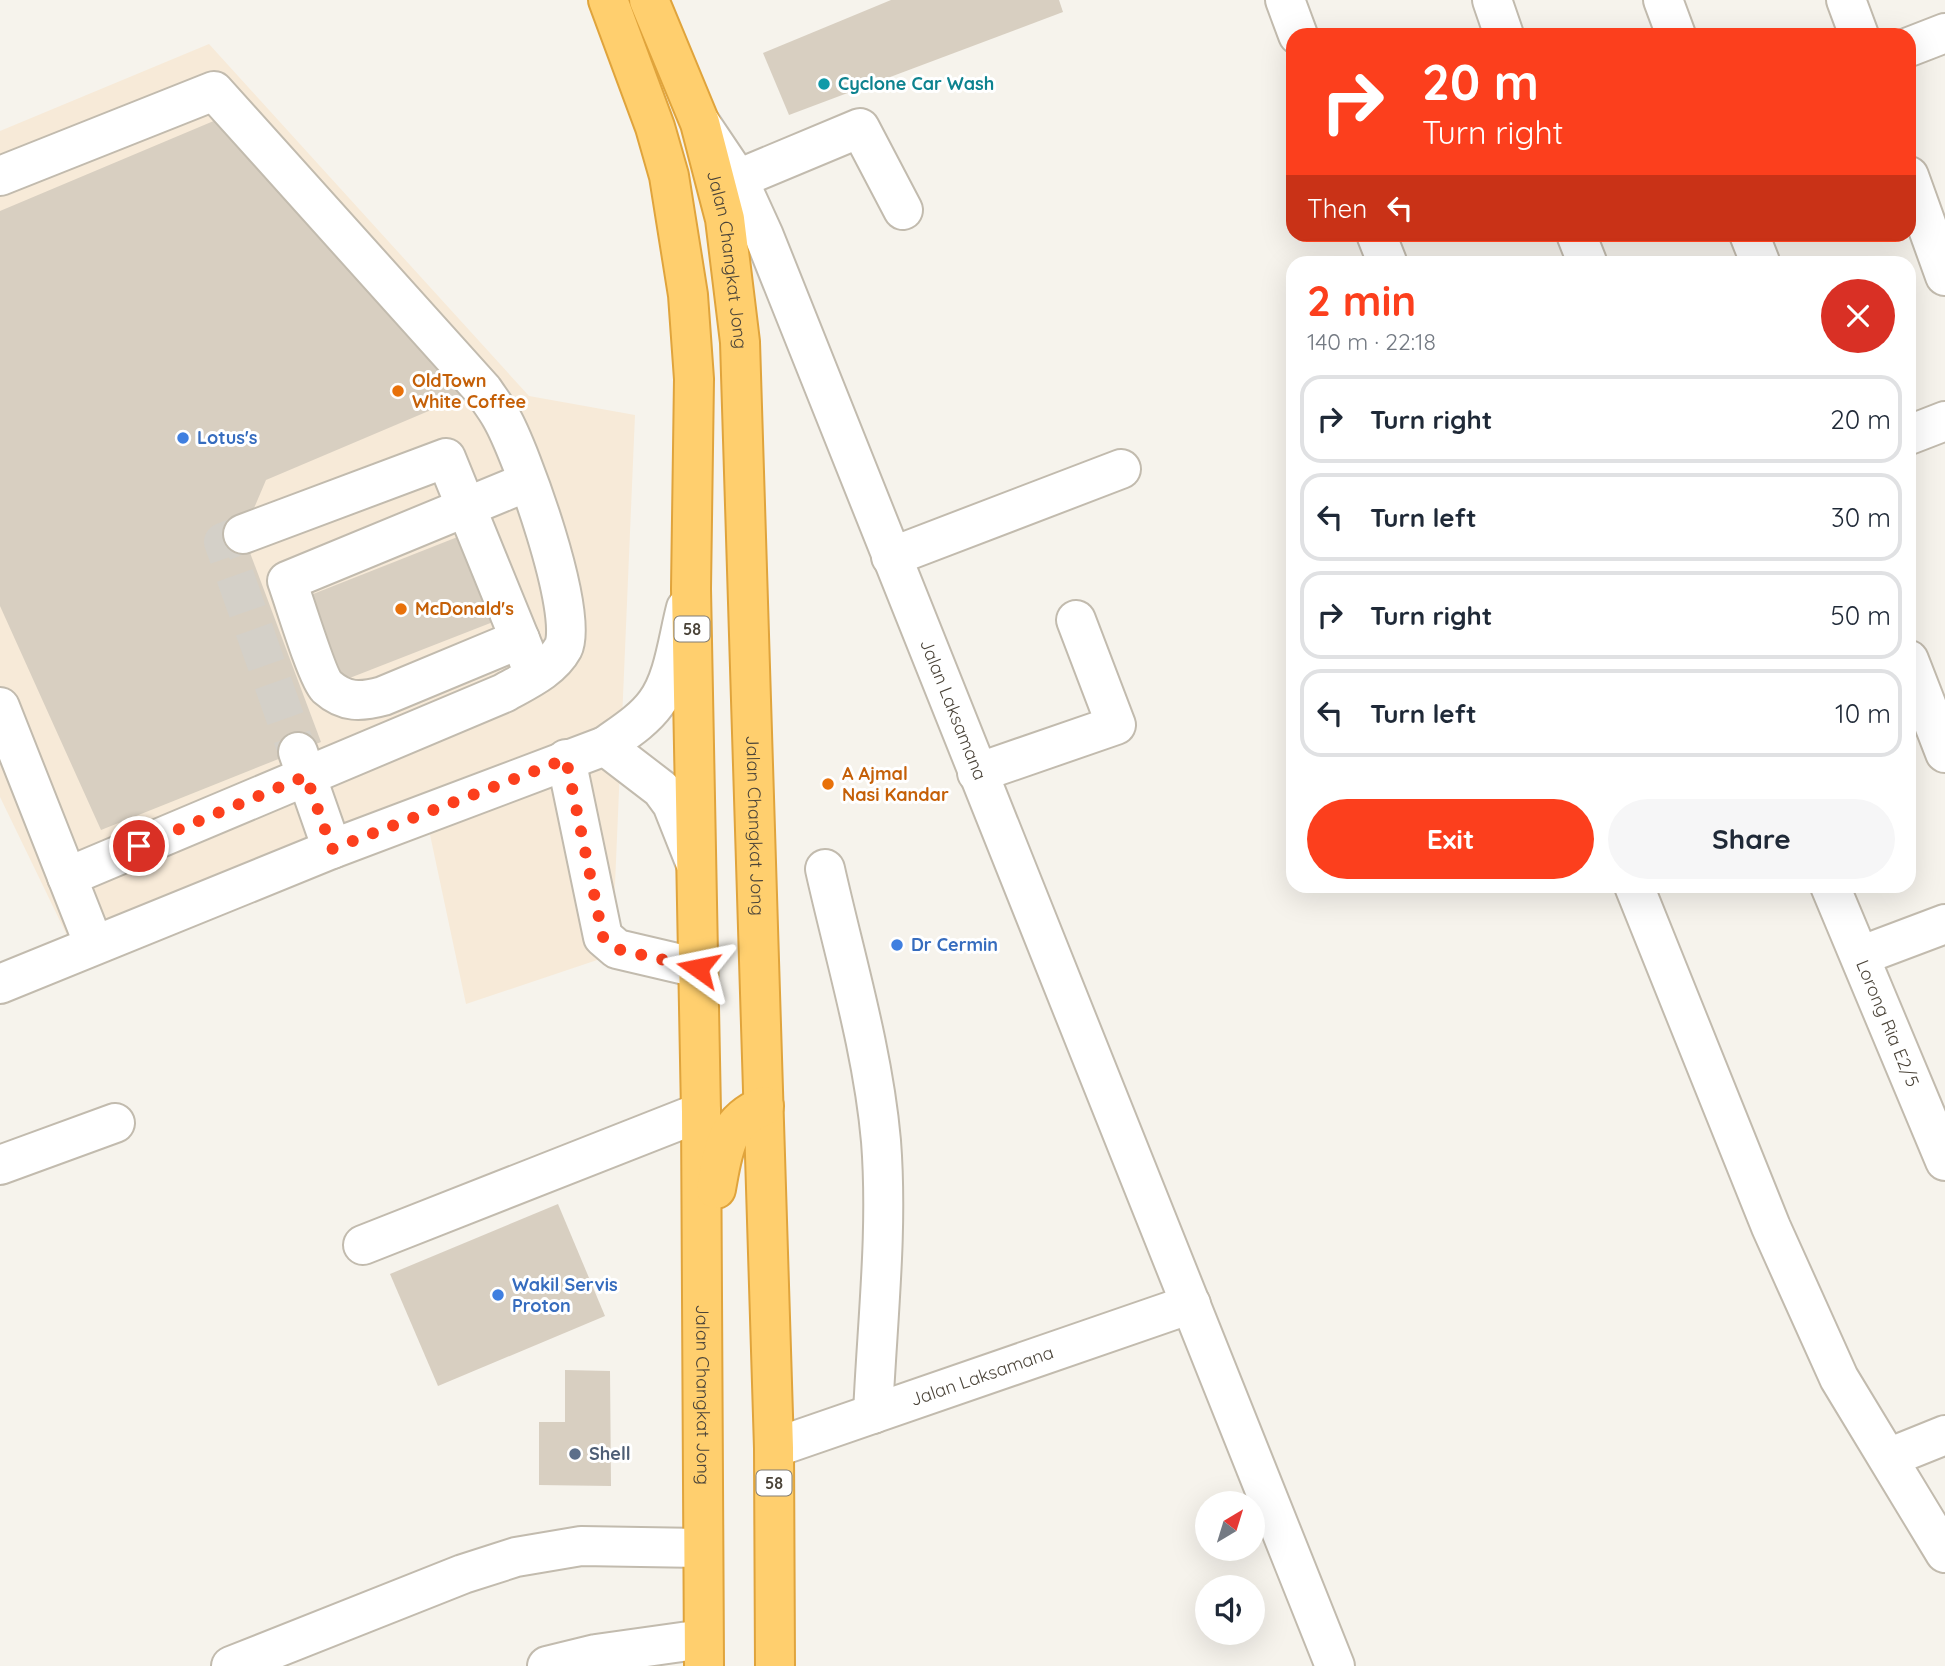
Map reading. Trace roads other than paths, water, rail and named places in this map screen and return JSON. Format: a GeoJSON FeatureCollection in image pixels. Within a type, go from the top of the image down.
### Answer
{"type":"FeatureCollection","features":[{"type":"Feature","properties":{"kind":"highway","name":"Jalan Changkat Jong"},"geometry":{"type":"LineString","coordinates":[[608,0],[656,127],[668,176],[688,295],[694,379],[691,589],[701,1112],[701,1548],[704,1653]]}},
{"type":"Feature","properties":{"kind":"highway","name":"Jalan Changkat Jong"},"geometry":{"type":"LineString","coordinates":[[649,0],[700,123],[725,219],[740,342],[774,1448],[775,1666]]}},
{"type":"Feature","properties":{"kind":"highway"},"geometry":{"type":"LineString","coordinates":[[702,1269],[727,1140],[742,1117],[764,1106]]}},
{"type":"Feature","properties":{"kind":"street"},"geometry":{"type":"LineString","coordinates":[[1285,0],[1295,28]]}},
{"type":"Feature","properties":{"kind":"street"},"geometry":{"type":"LineString","coordinates":[[1492,0],[1502,28]]}},
{"type":"Feature","properties":{"kind":"street"},"geometry":{"type":"LineString","coordinates":[[1663,0],[1673,28]]}},
{"type":"Feature","properties":{"kind":"street"},"geometry":{"type":"LineString","coordinates":[[1846,0],[1856,28]]}},
{"type":"Feature","properties":{"kind":"street"},"geometry":{"type":"LineString","coordinates":[[1916,44],[1945,33]]}},
{"type":"Feature","properties":{"kind":"street"},"geometry":{"type":"LineString","coordinates":[[0,176],[214,91],[483,390],[502,418],[527,482],[565,602],[564,646],[535,676],[504,693],[302,763],[67,877]]}},
{"type":"Feature","properties":{"kind":"street","name":"Jalan Laksamana"},"geometry":{"type":"LineString","coordinates":[[700,123],[738,179],[1335,1666]]}},
{"type":"Feature","properties":{"kind":"street"},"geometry":{"type":"LineString","coordinates":[[738,179],[860,128],[903,210]]}},
{"type":"Feature","properties":{"kind":"street"},"geometry":{"type":"LineString","coordinates":[[1916,195],[1945,276]]}},
{"type":"Feature","properties":{"kind":"street"},"geometry":{"type":"LineString","coordinates":[[1916,432],[1945,421]]}},
{"type":"Feature","properties":{"kind":"street"},"geometry":{"type":"LineString","coordinates":[[243,534],[446,458],[535,676]]}},
{"type":"Feature","properties":{"kind":"street"},"geometry":{"type":"LineString","coordinates":[[891,557],[1121,469]]}},
{"type":"Feature","properties":{"kind":"street"},"geometry":{"type":"LineString","coordinates":[[520,639],[383,696],[360,702],[342,697],[325,685],[287,581],[468,509],[527,482]]}},
{"type":"Feature","properties":{"kind":"street"},"geometry":{"type":"LineString","coordinates":[[0,984],[332,849],[605,746],[644,718],[658,701],[667,681],[691,589]]}},
{"type":"Feature","properties":{"kind":"street"},"geometry":{"type":"LineString","coordinates":[[977,773],[1116,725],[1076,620]]}},
{"type":"Feature","properties":{"kind":"street"},"geometry":{"type":"LineString","coordinates":[[1916,678],[1945,753]]}},
{"type":"Feature","properties":{"kind":"street"},"geometry":{"type":"LineString","coordinates":[[0,707],[94,945]]}},
{"type":"Feature","properties":{"kind":"street"},"geometry":{"type":"LineString","coordinates":[[605,746],[661,789],[672,804],[695,862]]}},
{"type":"Feature","properties":{"kind":"street"},"geometry":{"type":"LineString","coordinates":[[566,759],[603,937],[617,949],[698,968]]}},
{"type":"Feature","properties":{"kind":"street"},"geometry":{"type":"LineString","coordinates":[[302,763],[332,849]]}},
{"type":"Feature","properties":{"kind":"street"},"geometry":{"type":"LineString","coordinates":[[825,869],[871,1076],[881,1141],[883,1211],[873,1414]]}},
{"type":"Feature","properties":{"kind":"street"},"geometry":{"type":"LineString","coordinates":[[1637,893],[1782,1252],[1839,1378],[1945,1553]]}},
{"type":"Feature","properties":{"kind":"street","name":"Lorong Ria E2/5"},"geometry":{"type":"LineString","coordinates":[[1833,893],[1945,1161]]}},
{"type":"Feature","properties":{"kind":"street"},"geometry":{"type":"LineString","coordinates":[[1860,956],[1945,924]]}},
{"type":"Feature","properties":{"kind":"street"},"geometry":{"type":"LineString","coordinates":[[363,1245],[701,1112]]}},
{"type":"Feature","properties":{"kind":"street"},"geometry":{"type":"LineString","coordinates":[[0,1165],[115,1124]]}},
{"type":"Feature","properties":{"kind":"street","name":"Jalan Laksamana"},"geometry":{"type":"LineString","coordinates":[[774,1448],[1191,1304]]}},
{"type":"Feature","properties":{"kind":"street"},"geometry":{"type":"LineString","coordinates":[[1888,1458],[1945,1435]]}},
{"type":"Feature","properties":{"kind":"street"},"geometry":{"type":"LineString","coordinates":[[231,1666],[463,1574],[516,1557],[581,1546],[701,1548]]}},
{"type":"Feature","properties":{"kind":"street"},"geometry":{"type":"LineString","coordinates":[[547,1666],[596,1654],[704,1653]]}},
{"type":"Feature","properties":{"kind":"tunnel"},"geometry":{"type":"LineString","coordinates":[[243,534],[223,542],[297,751]]}},
{"type":"Feature","properties":{"kind":"place","name":"Cyclone Car Wash"},"geometry":{"type":"Point","coordinates":[824,84]}},
{"type":"Feature","properties":{"kind":"place","name":"OldTown White Coffee"},"geometry":{"type":"Point","coordinates":[398,391]}},
{"type":"Feature","properties":{"kind":"place","name":"Lotus's"},"geometry":{"type":"Point","coordinates":[183,438]}},
{"type":"Feature","properties":{"kind":"place","name":"McDonald's"},"geometry":{"type":"Point","coordinates":[401,609]}},
{"type":"Feature","properties":{"kind":"place","name":"A Ajmal Nasi Kandar"},"geometry":{"type":"Point","coordinates":[828,784]}},
{"type":"Feature","properties":{"kind":"place","name":"Dr Cermin"},"geometry":{"type":"Point","coordinates":[897,945]}},
{"type":"Feature","properties":{"kind":"place","name":"Wakil Servis Proton"},"geometry":{"type":"Point","coordinates":[498,1295]}},
{"type":"Feature","properties":{"kind":"place","name":"Shell"},"geometry":{"type":"Point","coordinates":[575,1454]}}]}
